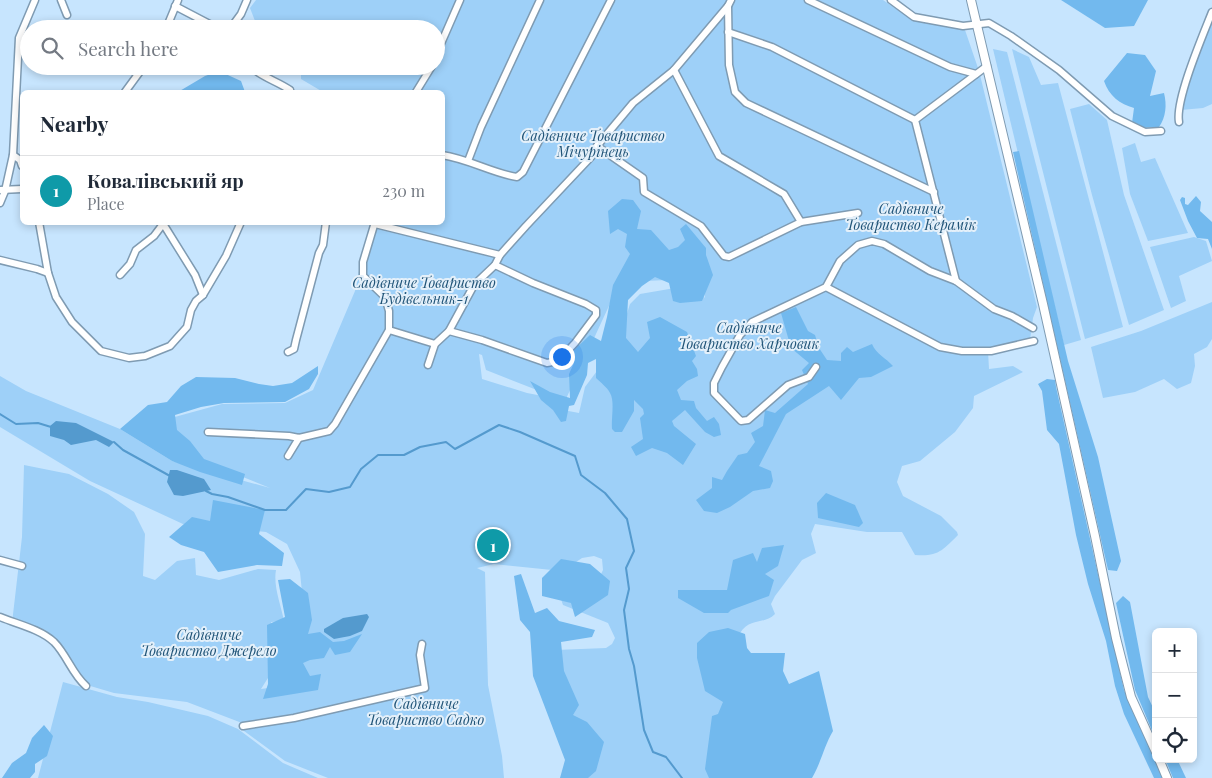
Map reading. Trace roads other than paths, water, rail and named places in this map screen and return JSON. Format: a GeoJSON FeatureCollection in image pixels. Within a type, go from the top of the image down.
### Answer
{"type":"FeatureCollection","features":[{"type":"Feature","properties":{"kind":"main road"},"geometry":{"type":"LineString","coordinates":[[971,0],[1095,536],[1116,638],[1131,698],[1152,743]]}},
{"type":"Feature","properties":{"kind":"main road"},"geometry":{"type":"LineString","coordinates":[[1161,763],[1168,778]]}},
{"type":"Feature","properties":{"kind":"street"},"geometry":{"type":"LineString","coordinates":[[27,20],[35,0]]}},
{"type":"Feature","properties":{"kind":"street"},"geometry":{"type":"LineString","coordinates":[[60,0],[68,15]]}},
{"type":"Feature","properties":{"kind":"street"},"geometry":{"type":"LineString","coordinates":[[237,20],[247,0]]}},
{"type":"Feature","properties":{"kind":"street"},"geometry":{"type":"LineString","coordinates":[[445,34],[460,0]]}},
{"type":"Feature","properties":{"kind":"street"},"geometry":{"type":"LineString","coordinates":[[468,161],[481,127],[540,0]]}},
{"type":"Feature","properties":{"kind":"street"},"geometry":{"type":"LineString","coordinates":[[445,156],[518,177],[523,172],[611,0]]}},
{"type":"Feature","properties":{"kind":"street"},"geometry":{"type":"LineString","coordinates":[[808,0],[950,67],[976,74]]}},
{"type":"Feature","properties":{"kind":"street"},"geometry":{"type":"LineString","coordinates":[[891,0],[914,17],[963,26],[989,23],[1059,70],[1112,116],[1145,132],[1161,131]]}},
{"type":"Feature","properties":{"kind":"street"},"geometry":{"type":"LineString","coordinates":[[169,20],[176,3],[204,20]]}},
{"type":"Feature","properties":{"kind":"street"},"geometry":{"type":"LineString","coordinates":[[729,3],[729,66],[735,92],[746,103],[934,192]]}},
{"type":"Feature","properties":{"kind":"street"},"geometry":{"type":"LineString","coordinates":[[428,365],[435,344],[449,331],[474,285],[495,265],[500,255],[591,157],[597,146],[633,103],[674,70],[729,3]]}},
{"type":"Feature","properties":{"kind":"street"},"geometry":{"type":"LineString","coordinates":[[1179,122],[1178,114],[1188,77],[1212,12]]}},
{"type":"Feature","properties":{"kind":"street"},"geometry":{"type":"LineString","coordinates":[[728,32],[772,47],[915,120],[956,282]]}},
{"type":"Feature","properties":{"kind":"street"},"geometry":{"type":"LineString","coordinates":[[0,203],[13,155],[20,36]]}},
{"type":"Feature","properties":{"kind":"street"},"geometry":{"type":"LineString","coordinates":[[915,120],[987,66]]}},
{"type":"Feature","properties":{"kind":"street"},"geometry":{"type":"LineString","coordinates":[[674,70],[719,156],[784,194],[802,222]]}},
{"type":"Feature","properties":{"kind":"street"},"geometry":{"type":"LineString","coordinates":[[126,90],[137,75]]}},
{"type":"Feature","properties":{"kind":"street"},"geometry":{"type":"LineString","coordinates":[[261,75],[279,83],[288,90]]}},
{"type":"Feature","properties":{"kind":"street"},"geometry":{"type":"LineString","coordinates":[[417,90],[426,75]]}},
{"type":"Feature","properties":{"kind":"street"},"geometry":{"type":"LineString","coordinates":[[597,146],[643,178],[644,192],[701,226],[724,256],[729,257],[802,222],[858,213]]}},
{"type":"Feature","properties":{"kind":"street"},"geometry":{"type":"LineString","coordinates":[[13,155],[20,160]]}},
{"type":"Feature","properties":{"kind":"street"},"geometry":{"type":"LineString","coordinates":[[2,190],[20,189]]}},
{"type":"Feature","properties":{"kind":"street"},"geometry":{"type":"LineString","coordinates":[[40,225],[48,273],[56,297],[72,322],[101,351],[128,358],[145,356],[170,346],[187,327],[191,310],[196,301],[203,296],[226,256],[240,225]]}},
{"type":"Feature","properties":{"kind":"street"},"geometry":{"type":"LineString","coordinates":[[120,275],[130,264],[136,250],[154,236],[161,225]]}},
{"type":"Feature","properties":{"kind":"street"},"geometry":{"type":"LineString","coordinates":[[163,225],[196,275],[203,296]]}},
{"type":"Feature","properties":{"kind":"street"},"geometry":{"type":"LineString","coordinates":[[288,352],[294,349],[322,245],[325,225]]}},
{"type":"Feature","properties":{"kind":"street"},"geometry":{"type":"LineString","coordinates":[[208,432],[299,438],[330,431],[371,364],[389,330],[389,311],[385,297],[363,276],[363,262],[374,225]]}},
{"type":"Feature","properties":{"kind":"street"},"geometry":{"type":"LineString","coordinates":[[383,225],[500,255]]}},
{"type":"Feature","properties":{"kind":"street"},"geometry":{"type":"LineString","coordinates":[[816,367],[810,377],[788,385],[748,420],[741,421],[714,393],[714,383],[722,367],[740,335],[752,322],[826,287],[840,261],[858,245],[872,241],[884,244],[930,271],[956,282],[994,309],[1012,316],[1033,328]]}},
{"type":"Feature","properties":{"kind":"street"},"geometry":{"type":"LineString","coordinates":[[0,260],[48,273]]}},
{"type":"Feature","properties":{"kind":"street"},"geometry":{"type":"LineString","coordinates":[[449,331],[482,340],[547,363],[558,361],[575,343],[596,315],[596,310],[586,304],[533,283],[495,265]]}},
{"type":"Feature","properties":{"kind":"street"},"geometry":{"type":"LineString","coordinates":[[826,287],[940,347],[962,351],[990,351],[1034,341]]}},
{"type":"Feature","properties":{"kind":"street"},"geometry":{"type":"LineString","coordinates":[[389,330],[435,344]]}},
{"type":"Feature","properties":{"kind":"street"},"geometry":{"type":"LineString","coordinates":[[288,456],[299,438]]}},
{"type":"Feature","properties":{"kind":"street"},"geometry":{"type":"LineString","coordinates":[[0,560],[22,566]]}},
{"type":"Feature","properties":{"kind":"street"},"geometry":{"type":"LineString","coordinates":[[0,617],[40,633],[53,641],[86,686]]}},
{"type":"Feature","properties":{"kind":"street"},"geometry":{"type":"LineString","coordinates":[[243,726],[294,718],[425,688],[420,655],[422,644]]}},
{"type":"Feature","properties":{"kind":"waterway"},"geometry":{"type":"LineString","coordinates":[[0,414],[16,424],[38,423],[51,427]]}},
{"type":"Feature","properties":{"kind":"waterway"},"geometry":{"type":"LineString","coordinates":[[206,491],[265,510],[286,510],[306,489],[329,492],[350,487],[361,469],[378,455],[404,455],[420,447],[446,442],[455,449],[499,425],[575,456],[581,475],[605,493],[627,519],[634,551],[626,568],[629,589],[624,610],[644,730],[653,752],[666,757],[682,778]]}},
{"type":"Feature","properties":{"kind":"waterway"},"geometry":{"type":"LineString","coordinates":[[114,442],[123,450],[170,476]]}},
{"type":"Feature","properties":{"kind":"place","name":"Ковалівський яр"},"geometry":{"type":"Point","coordinates":[493,545]}},
{"type":"Feature","properties":{"kind":"park label","name":"Садівниче Товариство Мічурінець"},"geometry":{"type":"Point","coordinates":[593,144]}},
{"type":"Feature","properties":{"kind":"park label","name":"Садівниче Товариство Керамік"},"geometry":{"type":"Point","coordinates":[911,217]}},
{"type":"Feature","properties":{"kind":"park label","name":"Садівниче Товариство Будівельник-1"},"geometry":{"type":"Point","coordinates":[424,292]}},
{"type":"Feature","properties":{"kind":"park label","name":"Садівниче Товариство Харчовик"},"geometry":{"type":"Point","coordinates":[749,336]}},
{"type":"Feature","properties":{"kind":"park label","name":"Садівниче Товариство Джерело"},"geometry":{"type":"Point","coordinates":[209,644]}},
{"type":"Feature","properties":{"kind":"park label","name":"Садівниче Товариство Садко"},"geometry":{"type":"Point","coordinates":[426,712]}}]}
